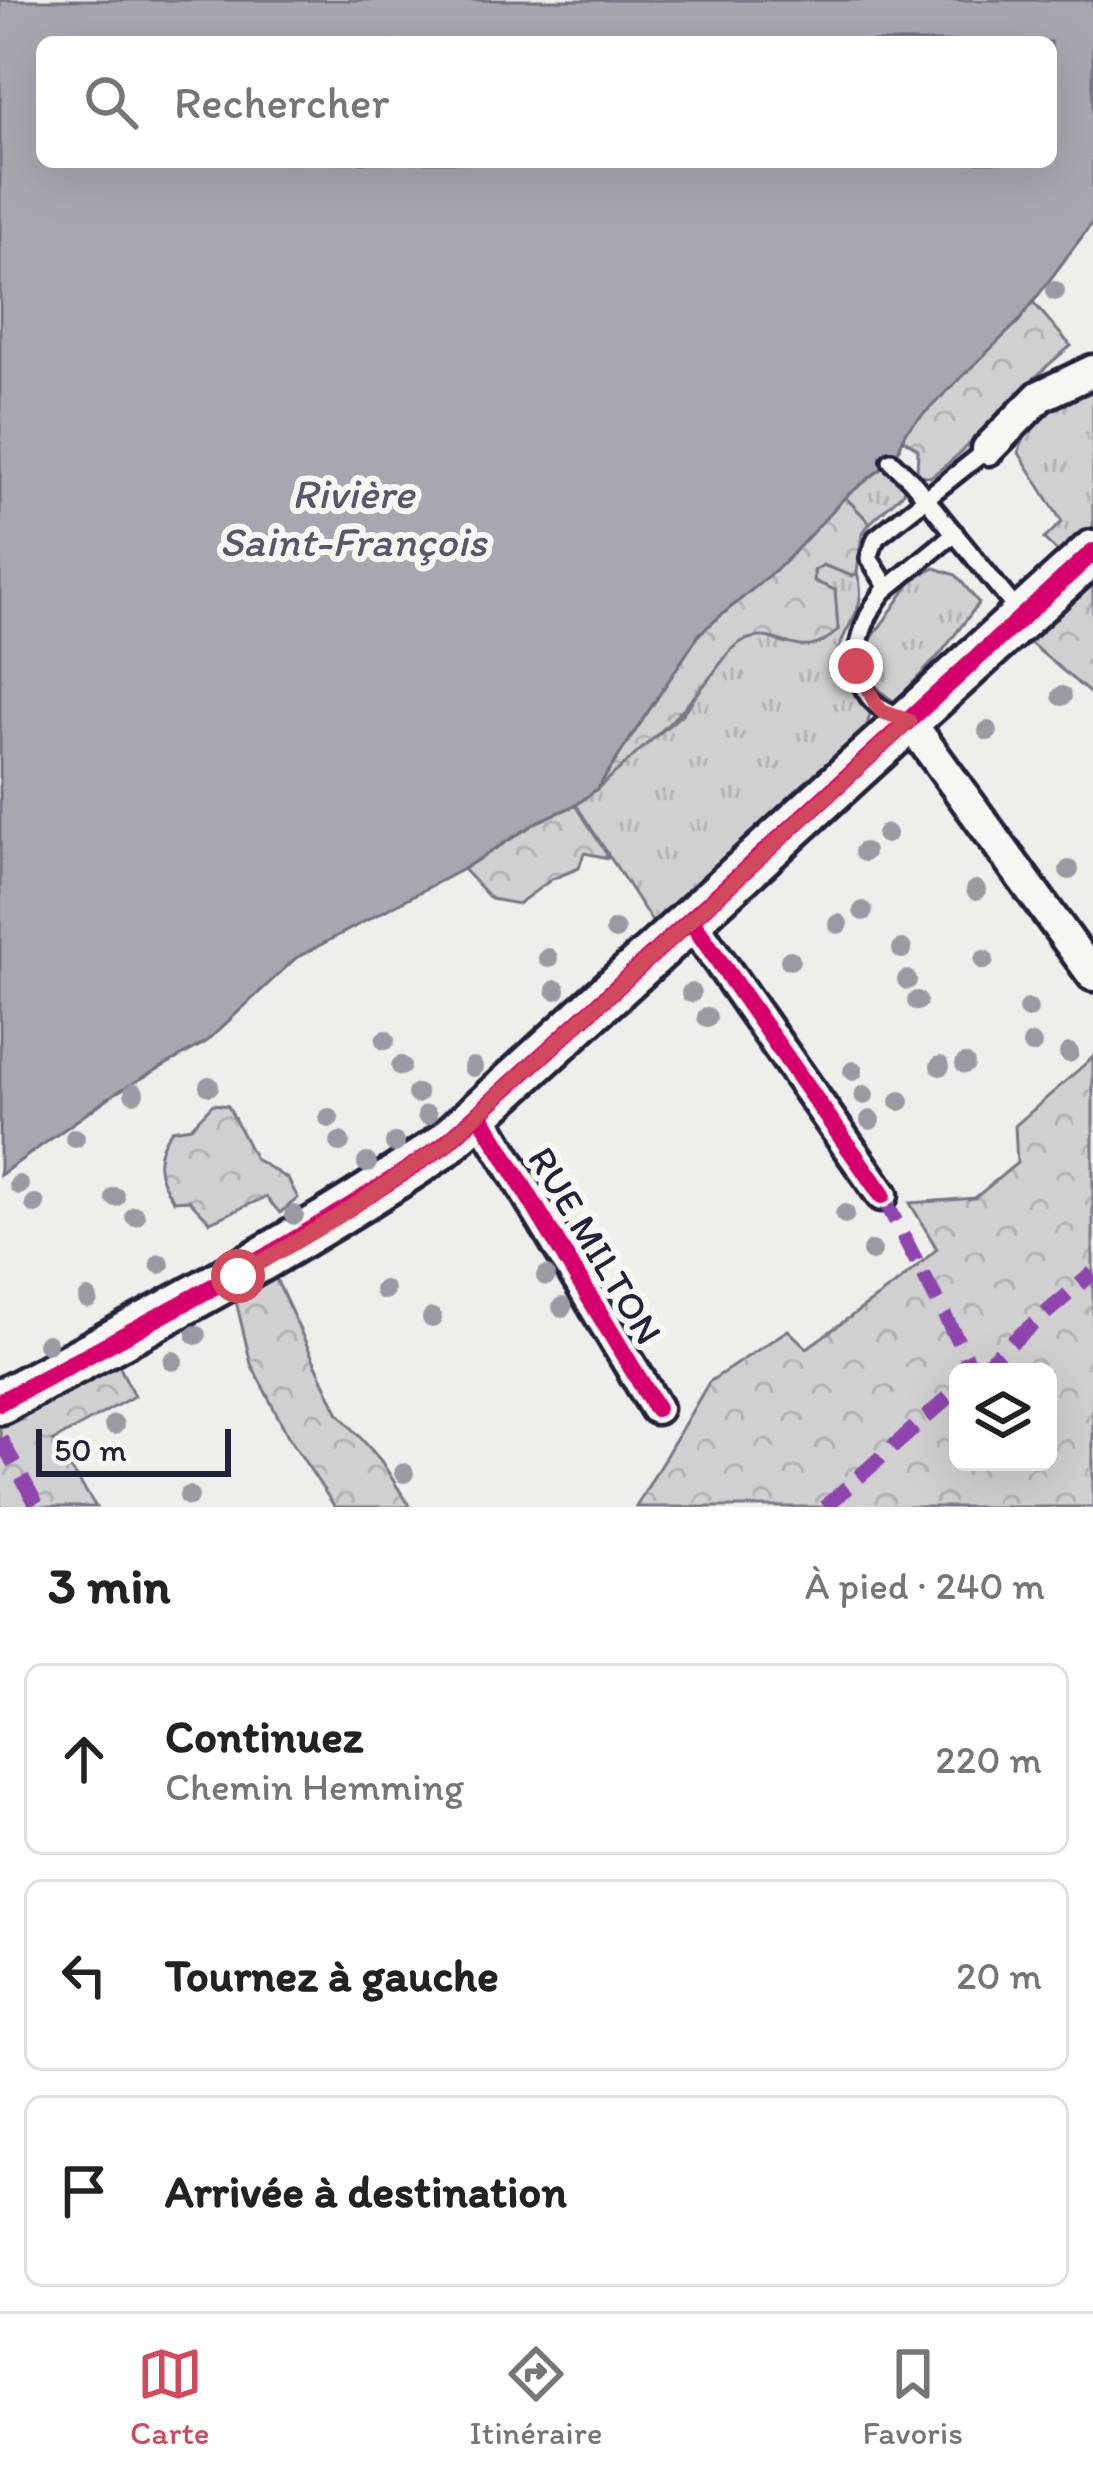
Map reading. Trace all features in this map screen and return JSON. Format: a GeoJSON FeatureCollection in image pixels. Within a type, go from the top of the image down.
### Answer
{"type":"FeatureCollection","features":[{"type":"Feature","properties":{"kind":"street"},"geometry":{"type":"LineString","coordinates":[[988,449],[1040,396],[1093,371]]}},
{"type":"Feature","properties":{"kind":"street"},"geometry":{"type":"LineString","coordinates":[[0,1402],[238,1276],[443,1146],[1093,552]]}},
{"type":"Feature","properties":{"kind":"street"},"geometry":{"type":"LineString","coordinates":[[909,721],[1093,975]]}},
{"type":"Feature","properties":{"kind":"street"},"geometry":{"type":"LineString","coordinates":[[691,922],[882,1195]]}},
{"type":"Feature","properties":{"kind":"street","name":"RUE MILTON"},"geometry":{"type":"LineString","coordinates":[[480,1115],[656,1408]]}},
{"type":"Feature","properties":{"kind":"lane"},"geometry":{"type":"LineString","coordinates":[[888,588],[868,558],[870,547],[988,449]]}},
{"type":"Feature","properties":{"kind":"lane"},"geometry":{"type":"LineString","coordinates":[[891,461],[1022,617]]}},
{"type":"Feature","properties":{"kind":"lane"},"geometry":{"type":"LineString","coordinates":[[909,721],[877,706],[856,666],[865,624],[888,588],[955,533]]}},
{"type":"Feature","properties":{"kind":"green space"},"geometry":{"type":"Polygon","coordinates":[[[1033,302],[1071,346],[949,462],[930,477],[917,474],[918,449],[903,439],[905,432],[1033,302]]]}},
{"type":"Feature","properties":{"kind":"green space"},"geometry":{"type":"Polygon","coordinates":[[[1093,390],[1093,527],[1058,552],[1044,539],[1062,522],[1019,453],[1037,421],[1093,390]]]}},
{"type":"Feature","properties":{"kind":"green space"},"geometry":{"type":"Polygon","coordinates":[[[885,466],[904,486],[903,493],[870,523],[845,497],[885,466]]]}},
{"type":"Feature","properties":{"kind":"green space"},"geometry":{"type":"Polygon","coordinates":[[[845,497],[870,523],[862,534],[857,573],[852,576],[823,565],[814,571],[814,581],[835,590],[838,630],[812,646],[757,637],[738,644],[671,721],[597,789],[700,633],[785,562],[845,497]]]}},
{"type":"Feature","properties":{"kind":"green space"},"geometry":{"type":"Polygon","coordinates":[[[823,565],[857,573],[860,600],[841,642],[838,665],[870,714],[864,737],[655,926],[576,805],[682,714],[736,643],[761,634],[785,644],[838,630],[835,591],[814,581],[814,570],[823,565]]]}},
{"type":"Feature","properties":{"kind":"green space"},"geometry":{"type":"Polygon","coordinates":[[[935,568],[956,575],[979,603],[895,702],[872,680],[865,648],[914,578],[935,568]]]}},
{"type":"Feature","properties":{"kind":"green space"},"geometry":{"type":"Polygon","coordinates":[[[1093,584],[1093,696],[1030,643],[1093,584]]]}},
{"type":"Feature","properties":{"kind":"green space"},"geometry":{"type":"Polygon","coordinates":[[[576,805],[609,858],[584,853],[579,868],[552,879],[518,904],[491,899],[463,869],[539,821],[576,805]]]}},
{"type":"Feature","properties":{"kind":"green space"},"geometry":{"type":"Polygon","coordinates":[[[1093,1057],[1093,1507],[636,1507],[709,1382],[788,1330],[807,1348],[937,1249],[910,1203],[975,1198],[1017,1163],[1015,1126],[1093,1057]]]}},
{"type":"Feature","properties":{"kind":"green space"},"geometry":{"type":"Polygon","coordinates":[[[213,1104],[228,1106],[255,1159],[288,1179],[298,1198],[280,1213],[266,1197],[210,1222],[189,1200],[174,1201],[168,1192],[160,1175],[161,1148],[172,1130],[191,1127],[213,1104]]]}},
{"type":"Feature","properties":{"kind":"green space"},"geometry":{"type":"Polygon","coordinates":[[[276,1279],[338,1412],[381,1461],[410,1507],[335,1507],[288,1436],[251,1364],[236,1301],[276,1279]]]}},
{"type":"Feature","properties":{"kind":"green space"},"geometry":{"type":"Polygon","coordinates":[[[118,1363],[134,1396],[53,1441],[96,1507],[0,1507],[0,1424],[118,1363]]]}},
{"type":"Feature","properties":{"kind":"water","name":"Rivière Saint-François"},"geometry":{"type":"Polygon","coordinates":[[[0,0],[1093,0],[1093,222],[1019,321],[906,431],[896,457],[845,497],[785,562],[700,633],[597,789],[463,869],[296,958],[206,1042],[114,1094],[0,1175],[0,0]]]}},
{"type":"Feature","properties":{"kind":"marked path"},"geometry":{"type":"LineString","coordinates":[[882,1195],[969,1363]]}},
{"type":"Feature","properties":{"kind":"marked path"},"geometry":{"type":"LineString","coordinates":[[988,1363],[1093,1273]]}},
{"type":"Feature","properties":{"kind":"marked path"},"geometry":{"type":"LineString","coordinates":[[825,1507],[949,1397]]}},
{"type":"Feature","properties":{"kind":"marked path"},"geometry":{"type":"LineString","coordinates":[[0,1438],[38,1507]]}},
{"type":"Feature","properties":{"kind":"cycle path"},"geometry":{"type":"LineString","coordinates":[[0,1402],[281,1248],[443,1146],[1093,552]]}},
{"type":"Feature","properties":{"kind":"cycle path"},"geometry":{"type":"LineString","coordinates":[[691,921],[882,1195]]}},
{"type":"Feature","properties":{"kind":"cycle path"},"geometry":{"type":"LineString","coordinates":[[480,1115],[656,1408]]}},
{"type":"Feature","properties":{"kind":"route"},"geometry":{"type":"LineString","coordinates":[[238,1276],[443,1146],[909,721],[877,706],[856,666]]}}]}
